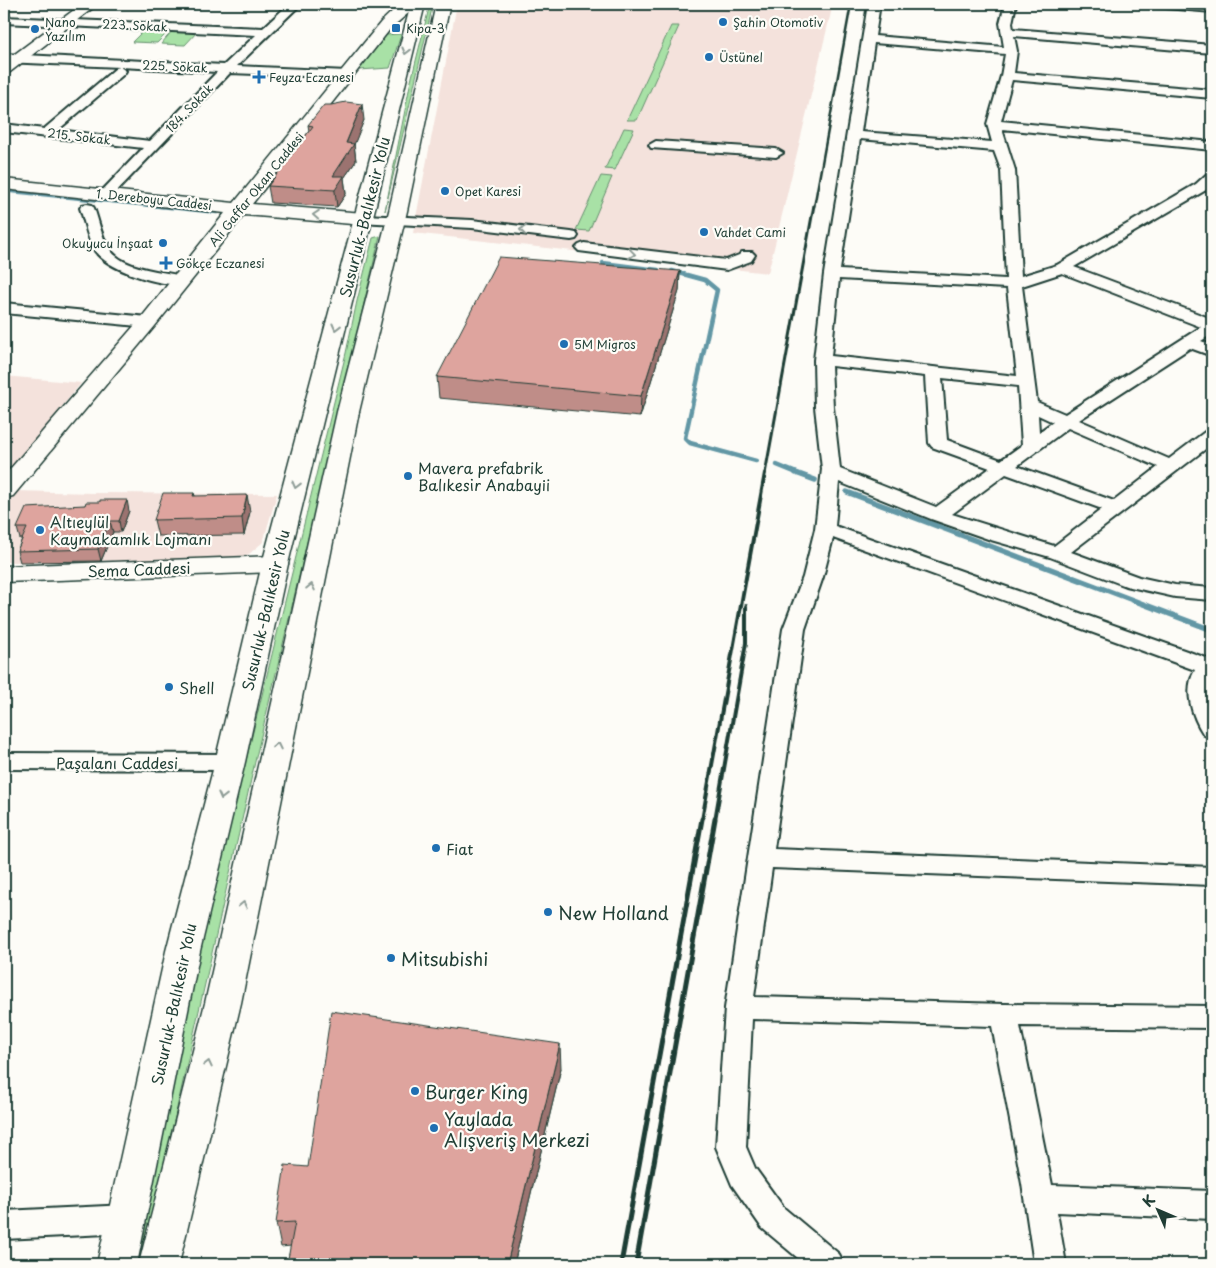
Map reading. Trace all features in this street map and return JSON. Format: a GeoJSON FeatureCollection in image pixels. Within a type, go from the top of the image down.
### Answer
{"type":"FeatureCollection","features":[{"type":"Feature","properties":{"kind":"main road"},"geometry":{"type":"LineString","coordinates":[[7,63],[91,4]]}},
{"type":"Feature","properties":{"kind":"main road","name":"Ali Gaffar Okan Caddesi"},"geometry":{"type":"LineString","coordinates":[[4,491],[148,322],[395,16],[412,4]]}},
{"type":"Feature","properties":{"kind":"main road","name":"Susurluk-Balıkesir Yolu"},"geometry":{"type":"LineString","coordinates":[[117,1264],[183,951],[230,762],[275,564],[418,4]]}},
{"type":"Feature","properties":{"kind":"main road","name":"Susurluk-Balıkesir Yolu"},"geometry":{"type":"LineString","coordinates":[[159,1264],[223,1003],[348,412],[394,225],[443,4]]}},
{"type":"Feature","properties":{"kind":"main road","name":"1. Dereboyu Caddesi"},"geometry":{"type":"LineString","coordinates":[[4,184],[239,209],[364,218]]}},
{"type":"Feature","properties":{"kind":"main road","name":"Sema Caddesi"},"geometry":{"type":"LineString","coordinates":[[4,574],[275,564]]}},
{"type":"Feature","properties":{"kind":"main road","name":"Susurluk-Balıkesir Yolu"},"geometry":{"type":"LineString","coordinates":[[178,1264],[194,1177],[201,1097]]}},
{"type":"Feature","properties":{"kind":"main road","name":"Susurluk-Balıkesir Yolu"},"geometry":{"type":"LineString","coordinates":[[113,1264],[127,1219]]}},
{"type":"Feature","properties":{"kind":"street","name":"184. Sokak"},"geometry":{"type":"LineString","coordinates":[[106,194],[224,72],[295,4]]}},
{"type":"Feature","properties":{"kind":"street"},"geometry":{"type":"LineString","coordinates":[[828,1264],[773,1218],[743,1176],[731,1147],[739,1008],[794,629],[813,577],[825,529],[831,472],[824,407],[822,360],[832,274],[874,4]]}},
{"type":"Feature","properties":{"kind":"street"},"geometry":{"type":"LineString","coordinates":[[1011,4],[1006,23],[1010,51],[1007,76],[994,124],[1008,170],[1014,284],[1029,405],[1031,445]]}},
{"type":"Feature","properties":{"kind":"street"},"geometry":{"type":"LineString","coordinates":[[1154,4],[1212,9]]}},
{"type":"Feature","properties":{"kind":"street","name":"223. Sokak"},"geometry":{"type":"LineString","coordinates":[[4,20],[266,32]]}},
{"type":"Feature","properties":{"kind":"street"},"geometry":{"type":"LineString","coordinates":[[1008,32],[1212,49]]}},
{"type":"Feature","properties":{"kind":"street"},"geometry":{"type":"LineString","coordinates":[[869,39],[1010,51]]}},
{"type":"Feature","properties":{"kind":"street","name":"225. Sokak"},"geometry":{"type":"LineString","coordinates":[[7,63],[224,72]]}},
{"type":"Feature","properties":{"kind":"street","name":"225. Sokak"},"geometry":{"type":"LineString","coordinates":[[7,63],[120,71],[347,75]]}},
{"type":"Feature","properties":{"kind":"street"},"geometry":{"type":"LineString","coordinates":[[48,132],[120,71]]}},
{"type":"Feature","properties":{"kind":"street"},"geometry":{"type":"LineString","coordinates":[[1007,76],[1212,94]]}},
{"type":"Feature","properties":{"kind":"street"},"geometry":{"type":"LineString","coordinates":[[994,124],[1212,146]]}},
{"type":"Feature","properties":{"kind":"street","name":"215. Sokak"},"geometry":{"type":"LineString","coordinates":[[4,128],[154,145]]}},
{"type":"Feature","properties":{"kind":"street"},"geometry":{"type":"LineString","coordinates":[[854,135],[1000,148]]}},
{"type":"Feature","properties":{"kind":"street"},"geometry":{"type":"LineString","coordinates":[[656,145],[776,153]]}},
{"type":"Feature","properties":{"kind":"street"},"geometry":{"type":"LineString","coordinates":[[832,274],[1014,284],[1062,268],[1209,183]]}},
{"type":"Feature","properties":{"kind":"street"},"geometry":{"type":"LineString","coordinates":[[87,208],[102,250],[108,258],[136,270],[163,278],[181,280]]}},
{"type":"Feature","properties":{"kind":"street"},"geometry":{"type":"LineString","coordinates":[[364,218],[394,225],[576,242],[747,254],[746,258],[727,266],[576,242]]}},
{"type":"Feature","properties":{"kind":"street"},"geometry":{"type":"LineString","coordinates":[[1062,268],[1212,326]]}},
{"type":"Feature","properties":{"kind":"street"},"geometry":{"type":"LineString","coordinates":[[4,308],[148,322]]}},
{"type":"Feature","properties":{"kind":"street"},"geometry":{"type":"LineString","coordinates":[[938,515],[1031,445],[1212,326]]}},
{"type":"Feature","properties":{"kind":"street"},"geometry":{"type":"LineString","coordinates":[[1189,342],[1212,351]]}},
{"type":"Feature","properties":{"kind":"street"},"geometry":{"type":"LineString","coordinates":[[822,360],[1026,382]]}},
{"type":"Feature","properties":{"kind":"street"},"geometry":{"type":"LineString","coordinates":[[933,372],[938,443],[1116,508]]}},
{"type":"Feature","properties":{"kind":"street"},"geometry":{"type":"LineString","coordinates":[[1029,405],[1171,466]]}},
{"type":"Feature","properties":{"kind":"street"},"geometry":{"type":"LineString","coordinates":[[1057,554],[1212,435]]}},
{"type":"Feature","properties":{"kind":"street"},"geometry":{"type":"LineString","coordinates":[[831,472],[938,515],[1057,554],[1133,582],[1175,591],[1212,594]]}},
{"type":"Feature","properties":{"kind":"street"},"geometry":{"type":"LineString","coordinates":[[825,529],[1210,667],[1200,678],[1200,694],[1212,730]]}},
{"type":"Feature","properties":{"kind":"street","name":"Paşalanı Caddesi"},"geometry":{"type":"LineString","coordinates":[[4,761],[230,762]]}},
{"type":"Feature","properties":{"kind":"street"},"geometry":{"type":"LineString","coordinates":[[762,858],[1212,876]]}},
{"type":"Feature","properties":{"kind":"street"},"geometry":{"type":"LineString","coordinates":[[739,1008],[1004,1015],[1212,1017]]}},
{"type":"Feature","properties":{"kind":"street"},"geometry":{"type":"LineString","coordinates":[[1004,1015],[1050,1264]]}},
{"type":"Feature","properties":{"kind":"street"},"geometry":{"type":"LineString","coordinates":[[1039,1198],[1212,1205]]}},
{"type":"Feature","properties":{"kind":"street"},"geometry":{"type":"LineString","coordinates":[[4,1225],[127,1219]]}},
{"type":"Feature","properties":{"kind":"shaded area"},"geometry":{"type":"Polygon","coordinates":[[[457,4],[833,4],[768,273],[413,233],[457,4]]]}},
{"type":"Feature","properties":{"kind":"shaded area"},"geometry":{"type":"Polygon","coordinates":[[[4,376],[81,383],[4,480],[4,376]]]}},
{"type":"Feature","properties":{"kind":"shaded area"},"geometry":{"type":"Polygon","coordinates":[[[14,491],[277,494],[263,542],[249,554],[238,558],[226,560],[4,562],[4,510],[14,491]]]}},
{"type":"Feature","properties":{"kind":"green space"},"geometry":{"type":"Polygon","coordinates":[[[430,4],[433,4],[385,211],[410,85],[430,4]]]}},
{"type":"Feature","properties":{"kind":"green space"},"geometry":{"type":"Polygon","coordinates":[[[671,26],[679,26],[637,120],[627,120],[671,26]]]}},
{"type":"Feature","properties":{"kind":"green space"},"geometry":{"type":"Polygon","coordinates":[[[144,30],[169,31],[157,43],[132,42],[144,30]]]}},
{"type":"Feature","properties":{"kind":"green space"},"geometry":{"type":"Polygon","coordinates":[[[173,30],[198,31],[185,45],[161,44],[173,30]]]}},
{"type":"Feature","properties":{"kind":"green space"},"geometry":{"type":"Polygon","coordinates":[[[386,35],[401,35],[390,68],[359,70],[386,35]]]}},
{"type":"Feature","properties":{"kind":"green space"},"geometry":{"type":"Polygon","coordinates":[[[624,128],[634,129],[615,170],[605,169],[624,128]]]}},
{"type":"Feature","properties":{"kind":"green space"},"geometry":{"type":"Polygon","coordinates":[[[601,176],[612,177],[589,231],[576,230],[601,176]]]}},
{"type":"Feature","properties":{"kind":"green space"},"geometry":{"type":"Polygon","coordinates":[[[380,236],[257,753],[157,1197],[140,1264],[130,1264],[159,1140],[194,972],[346,353],[357,301],[373,238],[380,236]]]}},
{"type":"Feature","properties":{"kind":"building"},"geometry":{"type":"Polygon","coordinates":[[[346,102],[362,104],[346,143],[354,144],[333,176],[344,176],[335,190],[268,186],[313,126],[308,125],[324,105],[346,102]]]}},
{"type":"Feature","properties":{"kind":"building","name":"5M Migros"},"geometry":{"type":"Polygon","coordinates":[[[499,257],[680,271],[641,396],[437,377],[499,257]]]}},
{"type":"Feature","properties":{"kind":"building"},"geometry":{"type":"Polygon","coordinates":[[[163,493],[194,493],[193,496],[247,495],[242,518],[154,520],[163,493]]]}},
{"type":"Feature","properties":{"kind":"building"},"geometry":{"type":"Polygon","coordinates":[[[100,500],[127,500],[119,521],[110,521],[98,549],[17,551],[27,528],[17,528],[26,508],[85,505],[86,502],[100,502],[100,500]]]}},
{"type":"Feature","properties":{"kind":"building","name":"Yaylada Alışveriş Merkezi"},"geometry":{"type":"Polygon","coordinates":[[[331,1011],[560,1044],[507,1264],[287,1264],[295,1222],[276,1223],[285,1165],[308,1167],[331,1011]]]}},
{"type":"Feature","properties":{"kind":"waterway"},"geometry":{"type":"LineString","coordinates":[[4,191],[163,207]]}},
{"type":"Feature","properties":{"kind":"waterway"},"geometry":{"type":"LineString","coordinates":[[151,205],[217,212]]}},
{"type":"Feature","properties":{"kind":"waterway"},"geometry":{"type":"LineString","coordinates":[[603,263],[658,270]]}},
{"type":"Feature","properties":{"kind":"waterway"},"geometry":{"type":"LineString","coordinates":[[672,271],[705,280],[717,290],[685,438],[690,443],[756,461]]}},
{"type":"Feature","properties":{"kind":"waterway"},"geometry":{"type":"LineString","coordinates":[[777,465],[799,474]]}},
{"type":"Feature","properties":{"kind":"waterway"},"geometry":{"type":"LineString","coordinates":[[796,473],[815,480]]}},
{"type":"Feature","properties":{"kind":"waterway"},"geometry":{"type":"LineString","coordinates":[[847,492],[1212,630]]}},
{"type":"Feature","properties":{"kind":"railway"},"geometry":{"type":"LineString","coordinates":[[814,207],[851,4]]}},
{"type":"Feature","properties":{"kind":"railway"},"geometry":{"type":"LineString","coordinates":[[765,474],[814,205]]}},
{"type":"Feature","properties":{"kind":"railway"},"geometry":{"type":"LineString","coordinates":[[702,820],[765,473]]}},
{"type":"Feature","properties":{"kind":"railway"},"geometry":{"type":"LineString","coordinates":[[715,820],[746,643],[746,606]]}},
{"type":"Feature","properties":{"kind":"railway"},"geometry":{"type":"LineString","coordinates":[[621,1264],[702,819]]}},
{"type":"Feature","properties":{"kind":"railway"},"geometry":{"type":"LineString","coordinates":[[636,1264],[715,819]]}},
{"type":"Feature","properties":{"kind":"place","name":"Şahin Otomotiv"},"geometry":{"type":"Point","coordinates":[723,22]}},
{"type":"Feature","properties":{"kind":"place","name":"Kipa-3"},"geometry":{"type":"Point","coordinates":[396,28]}},
{"type":"Feature","properties":{"kind":"place","name":"Nano Yazılım"},"geometry":{"type":"Point","coordinates":[35,29]}},
{"type":"Feature","properties":{"kind":"place","name":"Üstünel"},"geometry":{"type":"Point","coordinates":[709,57]}},
{"type":"Feature","properties":{"kind":"place","name":"Feyza Eczanesi"},"geometry":{"type":"Point","coordinates":[259,77]}},
{"type":"Feature","properties":{"kind":"place","name":"Opet Karesi"},"geometry":{"type":"Point","coordinates":[445,191]}},
{"type":"Feature","properties":{"kind":"place","name":"Vahdet Cami"},"geometry":{"type":"Point","coordinates":[704,232]}},
{"type":"Feature","properties":{"kind":"place","name":"Okuyucu İnşaat"},"geometry":{"type":"Point","coordinates":[163,243]}},
{"type":"Feature","properties":{"kind":"place","name":"Gökçe Eczanesi"},"geometry":{"type":"Point","coordinates":[166,263]}},
{"type":"Feature","properties":{"kind":"place","name":"5M Migros"},"geometry":{"type":"Point","coordinates":[564,344]}},
{"type":"Feature","properties":{"kind":"place","name":"Mavera prefabrik Balıkesir Anabayii"},"geometry":{"type":"Point","coordinates":[408,476]}},
{"type":"Feature","properties":{"kind":"place","name":"Altıeylül Kaymakamlık Lojmanı"},"geometry":{"type":"Point","coordinates":[40,530]}},
{"type":"Feature","properties":{"kind":"place","name":"Shell"},"geometry":{"type":"Point","coordinates":[169,687]}},
{"type":"Feature","properties":{"kind":"place","name":"Fiat"},"geometry":{"type":"Point","coordinates":[436,848]}},
{"type":"Feature","properties":{"kind":"place","name":"New Holland"},"geometry":{"type":"Point","coordinates":[548,912]}},
{"type":"Feature","properties":{"kind":"place","name":"Mitsubishi"},"geometry":{"type":"Point","coordinates":[391,958]}},
{"type":"Feature","properties":{"kind":"place","name":"Burger King"},"geometry":{"type":"Point","coordinates":[415,1091]}},
{"type":"Feature","properties":{"kind":"place","name":"Yaylada Alışveriş Merkezi"},"geometry":{"type":"Point","coordinates":[434,1128]}}]}
